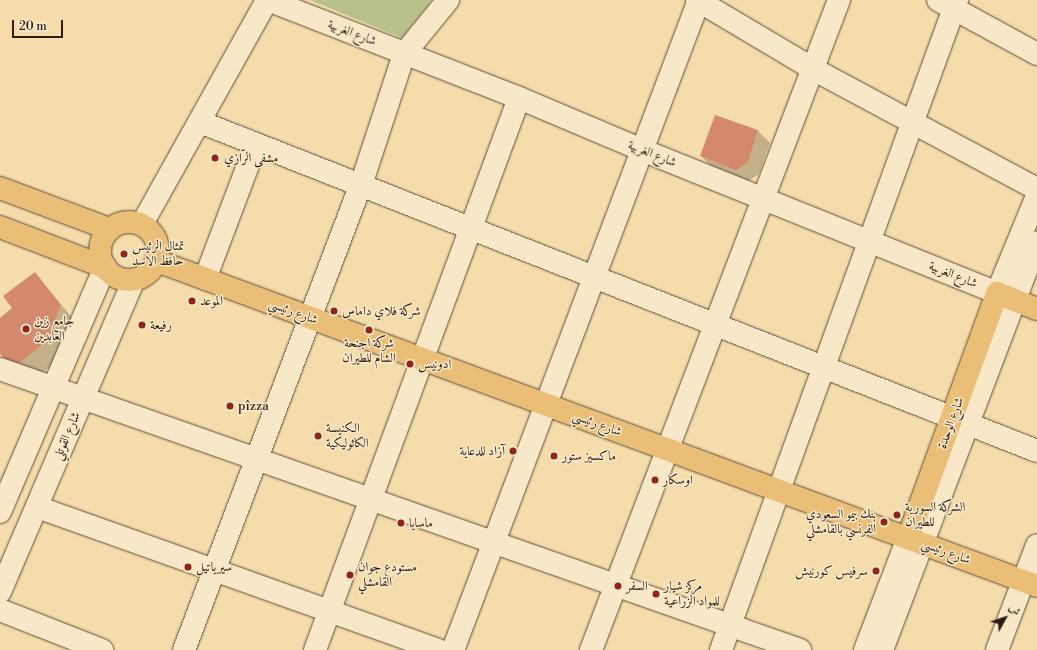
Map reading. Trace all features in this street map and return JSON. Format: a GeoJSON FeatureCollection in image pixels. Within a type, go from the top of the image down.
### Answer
{"type":"FeatureCollection","features":[{"type":"Feature","properties":{"kind":"highway"},"geometry":{"type":"LineString","coordinates":[[0,188],[109,229]]}},
{"type":"Feature","properties":{"kind":"highway"},"geometry":{"type":"LineString","coordinates":[[125,222],[142,224],[150,229],[158,244],[157,261],[151,270],[134,280],[112,275],[105,267],[100,247],[109,229],[125,222]]}},
{"type":"Feature","properties":{"kind":"highway"},"geometry":{"type":"LineString","coordinates":[[0,228],[105,267]]}},
{"type":"Feature","properties":{"kind":"highway","name":"شارع رئيسي"},"geometry":{"type":"LineString","coordinates":[[157,261],[1030,584]]}},
{"type":"Feature","properties":{"kind":"highway","name":"شارع الغربية"},"geometry":{"type":"LineString","coordinates":[[1006,297],[1037,309]]}},
{"type":"Feature","properties":{"kind":"highway","name":"شارع الوحدة"},"geometry":{"type":"LineString","coordinates":[[915,541],[961,421]]}},
{"type":"Feature","properties":{"kind":"street","name":"شارع الغربية"},"geometry":{"type":"LineString","coordinates":[[267,0],[519,98],[642,150],[1006,297]]}},
{"type":"Feature","properties":{"kind":"street"},"geometry":{"type":"LineString","coordinates":[[142,224],[267,0]]}},
{"type":"Feature","properties":{"kind":"street"},"geometry":{"type":"LineString","coordinates":[[184,650],[361,185],[404,54],[448,0]]}},
{"type":"Feature","properties":{"kind":"street"},"geometry":{"type":"LineString","coordinates":[[452,650],[698,0],[813,69],[1037,189]]}},
{"type":"Feature","properties":{"kind":"street"},"geometry":{"type":"LineString","coordinates":[[591,650],[839,0]]}},
{"type":"Feature","properties":{"kind":"street"},"geometry":{"type":"LineString","coordinates":[[721,650],[781,492],[823,367],[912,122],[950,3],[1037,54]]}},
{"type":"Feature","properties":{"kind":"street"},"geometry":{"type":"LineString","coordinates":[[315,650],[519,98]]}},
{"type":"Feature","properties":{"kind":"street"},"geometry":{"type":"LineString","coordinates":[[200,122],[1037,451]]}},
{"type":"Feature","properties":{"kind":"street"},"geometry":{"type":"LineString","coordinates":[[205,279],[256,144]]}},
{"type":"Feature","properties":{"kind":"street","name":"شارع الوحدة"},"geometry":{"type":"LineString","coordinates":[[961,421],[1006,297],[1037,196]]}},
{"type":"Feature","properties":{"kind":"street","name":"شارع الوحدة"},"geometry":{"type":"LineString","coordinates":[[1006,297],[1037,242]]}},
{"type":"Feature","properties":{"kind":"street"},"geometry":{"type":"LineString","coordinates":[[0,512],[105,267]]}},
{"type":"Feature","properties":{"kind":"street","name":"شارع القوتلي"},"geometry":{"type":"LineString","coordinates":[[0,592],[82,398],[134,280]]}},
{"type":"Feature","properties":{"kind":"street"},"geometry":{"type":"LineString","coordinates":[[0,369],[800,650]]}},
{"type":"Feature","properties":{"kind":"street"},"geometry":{"type":"LineString","coordinates":[[37,507],[439,650]]}},
{"type":"Feature","properties":{"kind":"street","name":"شارع الوحدة"},"geometry":{"type":"LineString","coordinates":[[865,650],[915,541]]}},
{"type":"Feature","properties":{"kind":"street","name":"شارع الوحدة"},"geometry":{"type":"LineString","coordinates":[[882,650],[915,541]]}},
{"type":"Feature","properties":{"kind":"street"},"geometry":{"type":"LineString","coordinates":[[997,650],[1030,584],[1037,546]]}},
{"type":"Feature","properties":{"kind":"street"},"geometry":{"type":"LineString","coordinates":[[0,610],[102,650]]}},
{"type":"Feature","properties":{"kind":"green space"},"geometry":{"type":"Polygon","coordinates":[[[310,0],[432,0],[402,38],[310,0]]]}},
{"type":"Feature","properties":{"kind":"building"},"geometry":{"type":"Polygon","coordinates":[[[715,115],[758,130],[748,162],[736,170],[700,156],[715,115]]]}},
{"type":"Feature","properties":{"kind":"building","name":"جامع زين العابدين"},"geometry":{"type":"Polygon","coordinates":[[[35,272],[61,305],[48,340],[13,368],[0,354],[0,318],[12,308],[3,296],[35,272]]]}},
{"type":"Feature","properties":{"kind":"place","name":"مشفى الرّازي"},"geometry":{"type":"Point","coordinates":[215,158]}},
{"type":"Feature","properties":{"kind":"place","name":"تمثال الرئيس حافظ الاسد"},"geometry":{"type":"Point","coordinates":[124,254]}},
{"type":"Feature","properties":{"kind":"place","name":"الموعد"},"geometry":{"type":"Point","coordinates":[192,301]}},
{"type":"Feature","properties":{"kind":"place","name":"شركة فلاي داماس"},"geometry":{"type":"Point","coordinates":[334,311]}},
{"type":"Feature","properties":{"kind":"place","name":"رفيعة"},"geometry":{"type":"Point","coordinates":[142,325]}},
{"type":"Feature","properties":{"kind":"place","name":"جامع زين العابدين"},"geometry":{"type":"Point","coordinates":[26,329]}},
{"type":"Feature","properties":{"kind":"place","name":"شركة اجنحة الشام للطيران"},"geometry":{"type":"Point","coordinates":[369,330]}},
{"type":"Feature","properties":{"kind":"place","name":"ادونيس"},"geometry":{"type":"Point","coordinates":[410,364]}},
{"type":"Feature","properties":{"kind":"place","name":"pîzza"},"geometry":{"type":"Point","coordinates":[230,406]}},
{"type":"Feature","properties":{"kind":"place","name":"الكنيسة الكاثوليكية"},"geometry":{"type":"Point","coordinates":[318,436]}},
{"type":"Feature","properties":{"kind":"place","name":"آزاد للدعاية"},"geometry":{"type":"Point","coordinates":[513,451]}},
{"type":"Feature","properties":{"kind":"place","name":"ماكسيز ستور"},"geometry":{"type":"Point","coordinates":[554,456]}},
{"type":"Feature","properties":{"kind":"place","name":"اوسكار"},"geometry":{"type":"Point","coordinates":[655,480]}},
{"type":"Feature","properties":{"kind":"place","name":"الشركة السورية للطيران"},"geometry":{"type":"Point","coordinates":[897,515]}},
{"type":"Feature","properties":{"kind":"place","name":"بنك بيمو السعودي الفرنسي بالقامشلي"},"geometry":{"type":"Point","coordinates":[884,522]}},
{"type":"Feature","properties":{"kind":"place","name":"ماسايا"},"geometry":{"type":"Point","coordinates":[401,523]}},
{"type":"Feature","properties":{"kind":"place","name":"سيرياتيل"},"geometry":{"type":"Point","coordinates":[188,567]}},
{"type":"Feature","properties":{"kind":"place","name":"سرفيس كورنيش"},"geometry":{"type":"Point","coordinates":[876,571]}},
{"type":"Feature","properties":{"kind":"place","name":"مستودع جوان القامشلي"},"geometry":{"type":"Point","coordinates":[350,575]}},
{"type":"Feature","properties":{"kind":"place","name":"السفر"},"geometry":{"type":"Point","coordinates":[618,586]}},
{"type":"Feature","properties":{"kind":"place","name":"مركز شيار للمواد الزراعية"},"geometry":{"type":"Point","coordinates":[656,594]}}]}
